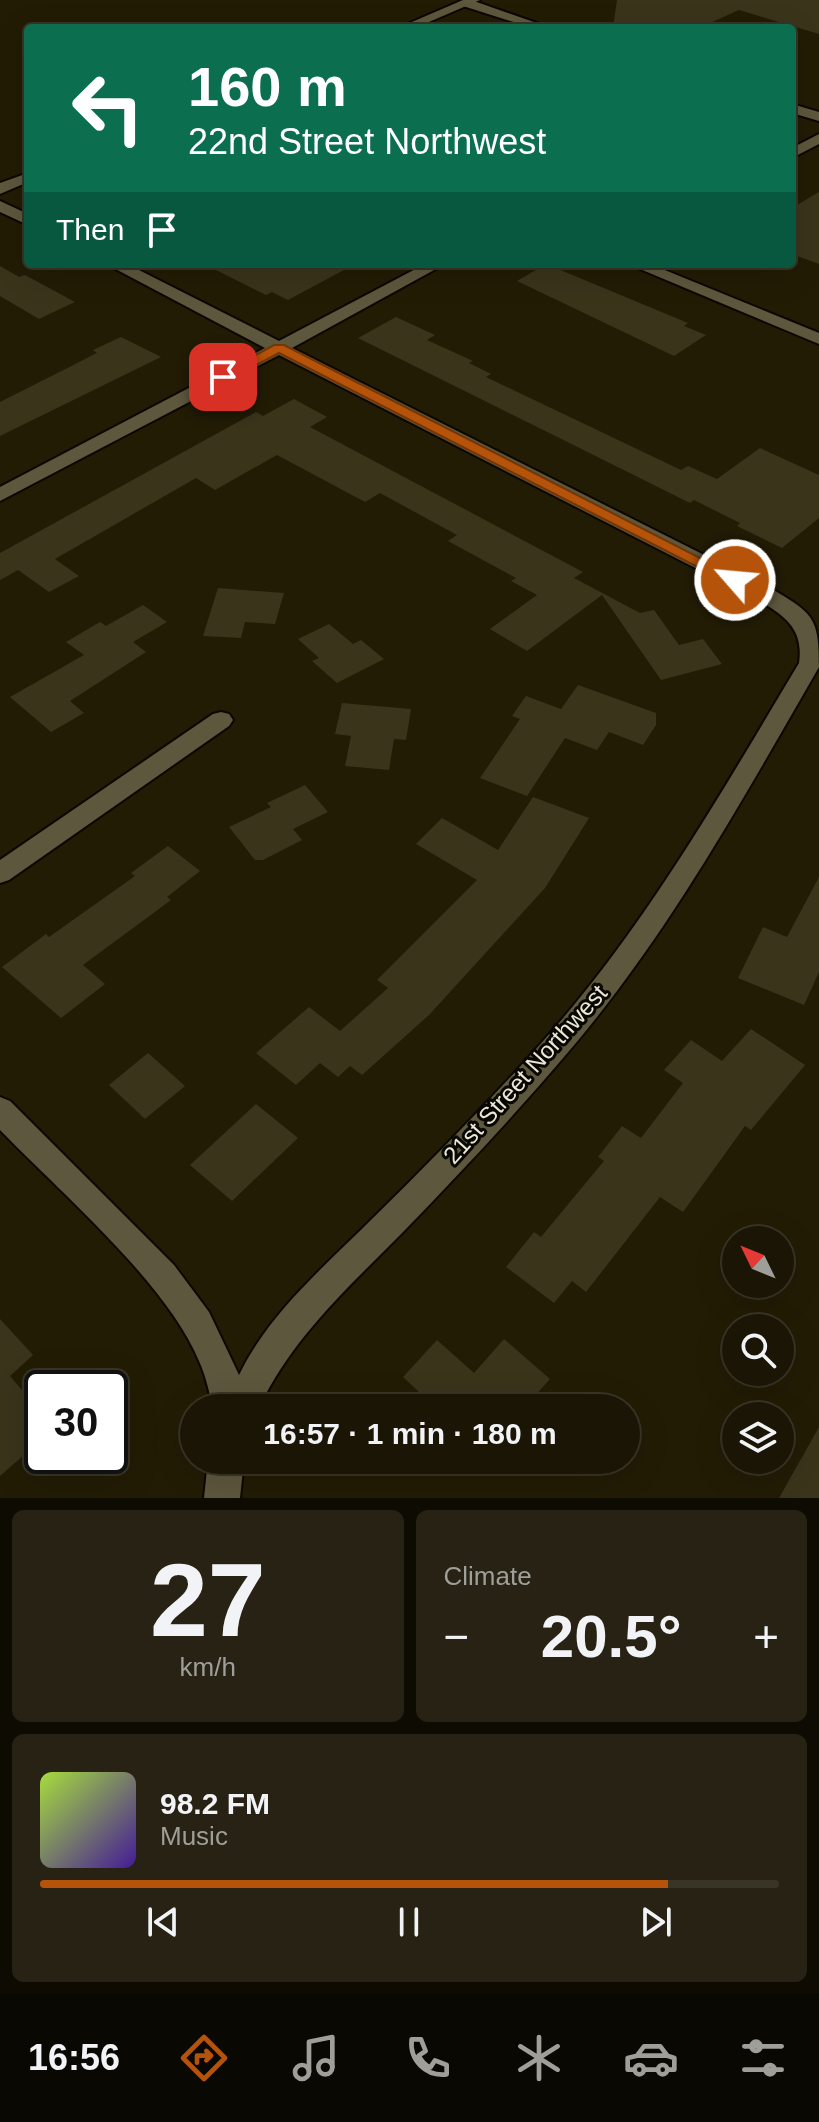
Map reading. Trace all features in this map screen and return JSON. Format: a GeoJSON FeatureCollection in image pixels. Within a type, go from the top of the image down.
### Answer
{"type":"FeatureCollection","features":[{"type":"Feature","properties":{"kind":"street"},"geometry":{"type":"LineString","coordinates":[[414,24],[470,1],[534,24]]}},
{"type":"Feature","properties":{"kind":"street"},"geometry":{"type":"LineString","coordinates":[[796,109],[819,117]]}},
{"type":"Feature","properties":{"kind":"street"},"geometry":{"type":"LineString","coordinates":[[796,152],[819,138]]}},
{"type":"Feature","properties":{"kind":"street"},"geometry":{"type":"LineString","coordinates":[[0,189],[24,179]]}},
{"type":"Feature","properties":{"kind":"street"},"geometry":{"type":"LineString","coordinates":[[0,206],[24,218]]}},
{"type":"Feature","properties":{"kind":"street"},"geometry":{"type":"LineString","coordinates":[[122,268],[279,348]]}},
{"type":"Feature","properties":{"kind":"street"},"geometry":{"type":"LineString","coordinates":[[0,495],[429,268]]}},
{"type":"Feature","properties":{"kind":"street"},"geometry":{"type":"LineString","coordinates":[[646,268],[819,339]]}},
{"type":"Feature","properties":{"kind":"street","name":"21st Street Northwest"},"geometry":{"type":"LineString","coordinates":[[248,1394],[260,1368],[295,1319],[559,1044],[634,949],[685,873],[816,650],[812,629],[801,617],[764,594],[279,348]]}},
{"type":"Feature","properties":{"kind":"street"},"geometry":{"type":"LineString","coordinates":[[0,873],[221,720]]}},
{"type":"Feature","properties":{"kind":"street"},"geometry":{"type":"LineString","coordinates":[[0,1110],[167,1278],[193,1313],[213,1352],[228,1394]]}},
{"type":"Feature","properties":{"kind":"street"},"geometry":{"type":"LineString","coordinates":[[222,1498],[225,1474]]}},
{"type":"Feature","properties":{"kind":"building"},"geometry":{"type":"Polygon","coordinates":[[[617,0],[819,0],[819,34],[796,27],[796,24],[786,24],[739,10],[708,24],[614,24],[617,0]]]}},
{"type":"Feature","properties":{"kind":"building"},"geometry":{"type":"Polygon","coordinates":[[[819,192],[819,264],[796,255],[796,206],[819,192]]]}},
{"type":"Feature","properties":{"kind":"building"},"geometry":{"type":"Polygon","coordinates":[[[0,266],[19,277],[25,275],[75,302],[39,319],[0,296],[0,266]]]}},
{"type":"Feature","properties":{"kind":"building"},"geometry":{"type":"Polygon","coordinates":[[[212,268],[348,268],[288,300],[272,292],[266,295],[212,268]]]}},
{"type":"Feature","properties":{"kind":"building"},"geometry":{"type":"Polygon","coordinates":[[[539,268],[556,268],[688,323],[684,326],[706,335],[674,356],[517,281],[539,268]]]}},
{"type":"Feature","properties":{"kind":"building"},"geometry":{"type":"Polygon","coordinates":[[[396,317],[435,335],[427,340],[473,361],[469,363],[491,374],[486,377],[681,470],[688,466],[717,479],[760,448],[819,475],[819,518],[782,548],[694,500],[690,503],[358,338],[396,317]]]}},
{"type":"Feature","properties":{"kind":"building"},"geometry":{"type":"Polygon","coordinates":[[[121,337],[161,357],[0,436],[0,402],[97,353],[93,350],[121,337]]]}},
{"type":"Feature","properties":{"kind":"building"},"geometry":{"type":"Polygon","coordinates":[[[294,399],[327,417],[310,427],[583,572],[574,578],[640,613],[654,610],[679,645],[703,639],[722,664],[661,680],[602,595],[527,651],[490,629],[537,595],[511,581],[516,578],[448,541],[457,535],[380,493],[365,502],[277,455],[215,490],[196,478],[55,559],[79,576],[49,592],[18,570],[0,580],[0,553],[256,412],[263,416],[294,399]]]}},
{"type":"Feature","properties":{"kind":"building"},"geometry":{"type":"Polygon","coordinates":[[[218,588],[284,593],[275,624],[245,622],[241,638],[203,636],[218,588]]]}},
{"type":"Feature","properties":{"kind":"building"},"geometry":{"type":"Polygon","coordinates":[[[143,605],[167,622],[133,642],[146,652],[70,701],[84,713],[51,732],[10,697],[84,655],[66,642],[100,622],[106,626],[143,605]]]}},
{"type":"Feature","properties":{"kind":"building"},"geometry":{"type":"Polygon","coordinates":[[[329,624],[353,644],[361,640],[384,659],[337,683],[312,661],[319,658],[298,639],[329,624]]]}},
{"type":"Feature","properties":{"kind":"building"},"geometry":{"type":"Polygon","coordinates":[[[578,685],[656,713],[656,725],[643,745],[609,732],[597,750],[565,738],[527,796],[480,778],[520,719],[512,716],[526,696],[561,709],[578,685]]]}},
{"type":"Feature","properties":{"kind":"building"},"geometry":{"type":"Polygon","coordinates":[[[342,703],[411,709],[406,740],[394,739],[389,770],[345,766],[351,736],[335,734],[342,703]]]}},
{"type":"Feature","properties":{"kind":"building"},"geometry":{"type":"Polygon","coordinates":[[[305,785],[328,812],[293,829],[302,840],[263,860],[255,860],[229,827],[271,807],[267,803],[305,785]]]}},
{"type":"Feature","properties":{"kind":"building"},"geometry":{"type":"Polygon","coordinates":[[[533,797],[589,818],[545,888],[429,1015],[362,1075],[350,1066],[338,1077],[320,1063],[296,1085],[256,1053],[309,1007],[340,1031],[388,988],[377,980],[477,880],[416,844],[442,818],[498,850],[533,797]]]}},
{"type":"Feature","properties":{"kind":"building"},"geometry":{"type":"Polygon","coordinates":[[[168,846],[200,871],[167,897],[171,900],[83,965],[105,984],[61,1018],[2,967],[135,876],[131,873],[168,846]]]}},
{"type":"Feature","properties":{"kind":"building"},"geometry":{"type":"Polygon","coordinates":[[[819,877],[819,972],[804,1005],[738,978],[763,927],[787,937],[819,877]]]}},
{"type":"Feature","properties":{"kind":"building"},"geometry":{"type":"Polygon","coordinates":[[[751,1029],[805,1065],[751,1130],[745,1126],[683,1212],[660,1197],[586,1292],[572,1281],[554,1303],[506,1267],[534,1232],[541,1237],[604,1161],[598,1157],[622,1126],[641,1138],[683,1083],[664,1070],[691,1040],[722,1061],[751,1029]]]}},
{"type":"Feature","properties":{"kind":"building"},"geometry":{"type":"Polygon","coordinates":[[[148,1053],[185,1086],[145,1119],[109,1085],[148,1053]]]}},
{"type":"Feature","properties":{"kind":"building"},"geometry":{"type":"Polygon","coordinates":[[[256,1104],[298,1138],[232,1201],[190,1165],[256,1104]]]}},
{"type":"Feature","properties":{"kind":"building"},"geometry":{"type":"Polygon","coordinates":[[[0,1319],[33,1355],[10,1376],[24,1393],[24,1455],[0,1476],[0,1319]]]}},
{"type":"Feature","properties":{"kind":"building"},"geometry":{"type":"Polygon","coordinates":[[[504,1339],[550,1379],[537,1394],[421,1394],[403,1377],[437,1340],[474,1373],[504,1339]]]}},
{"type":"Feature","properties":{"kind":"building"},"geometry":{"type":"Polygon","coordinates":[[[819,1427],[819,1498],[779,1498],[819,1427]]]}},
{"type":"Feature","properties":{"kind":"route"},"geometry":{"type":"LineString","coordinates":[[223,377],[279,348],[735,580]]}}]}
